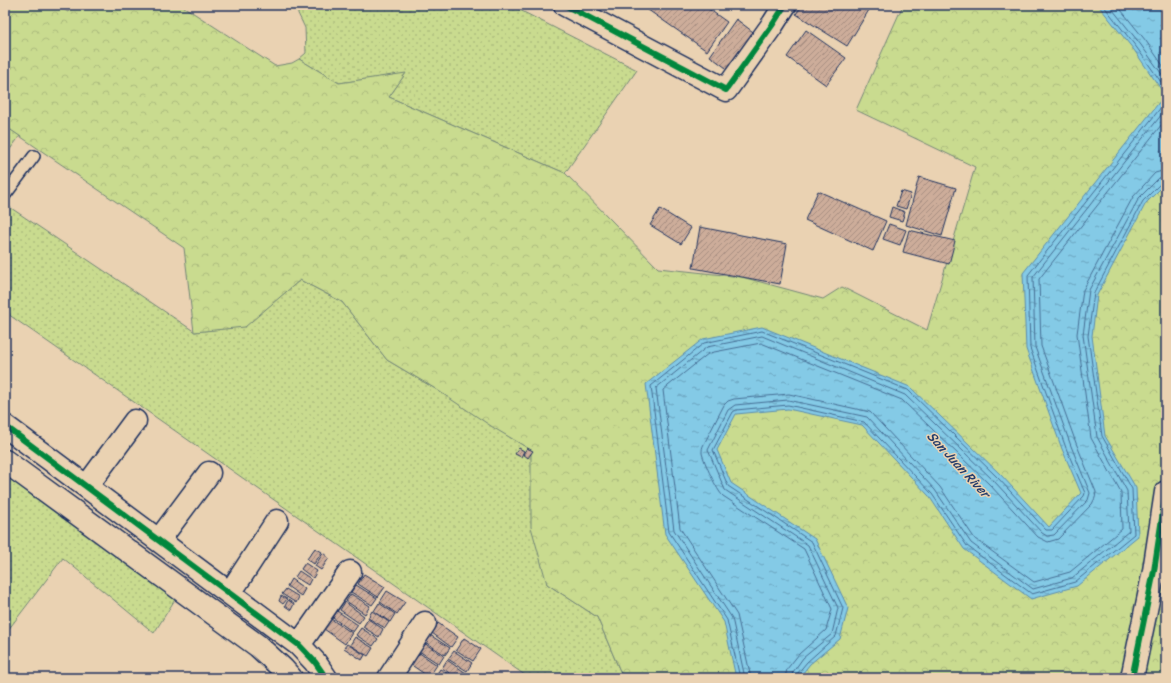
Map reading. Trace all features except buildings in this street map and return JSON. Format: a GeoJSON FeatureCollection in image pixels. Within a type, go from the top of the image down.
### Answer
{"type":"FeatureCollection","features":[{"type":"Feature","properties":{"kind":"street"},"geometry":{"type":"LineString","coordinates":[[565,5],[726,90],[785,5]]}},
{"type":"Feature","properties":{"kind":"street"},"geometry":{"type":"LineString","coordinates":[[87,486],[135,421]]}},
{"type":"Feature","properties":{"kind":"street"},"geometry":{"type":"LineString","coordinates":[[5,426],[299,645],[315,662],[326,678]]}},
{"type":"Feature","properties":{"kind":"street"},"geometry":{"type":"LineString","coordinates":[[5,461],[258,646],[291,678]]}},
{"type":"Feature","properties":{"kind":"street"},"geometry":{"type":"LineString","coordinates":[[159,540],[208,473]]}},
{"type":"Feature","properties":{"kind":"street"},"geometry":{"type":"LineString","coordinates":[[1132,678],[1154,571],[1166,492]]}},
{"type":"Feature","properties":{"kind":"street"},"geometry":{"type":"LineString","coordinates":[[230,593],[277,521]]}},
{"type":"Feature","properties":{"kind":"street"},"geometry":{"type":"LineString","coordinates":[[299,645],[350,572]]}},
{"type":"Feature","properties":{"kind":"street"},"geometry":{"type":"LineString","coordinates":[[395,676],[424,623]]}},
{"type":"Feature","properties":{"kind":"lane"},"geometry":{"type":"LineString","coordinates":[[5,195],[34,156]]}},
{"type":"Feature","properties":{"kind":"green space"},"geometry":{"type":"Polygon","coordinates":[[[5,5],[56,5],[68,12],[73,5],[181,5],[275,66],[292,63],[299,59],[339,83],[406,73],[389,97],[565,173],[658,268],[742,277],[823,299],[842,287],[927,330],[975,167],[856,110],[903,5],[1166,5],[1166,678],[623,678],[597,617],[547,584],[531,527],[531,450],[387,360],[342,302],[300,280],[245,327],[194,332],[184,248],[5,126],[5,5]]]}},
{"type":"Feature","properties":{"kind":"green space"},"geometry":{"type":"Polygon","coordinates":[[[294,5],[510,5],[637,70],[565,173],[389,97],[405,74],[339,83],[299,59],[306,53],[305,28],[294,5]]]}},
{"type":"Feature","properties":{"kind":"green space"},"geometry":{"type":"Polygon","coordinates":[[[5,126],[20,136],[5,156],[5,126]]]}},
{"type":"Feature","properties":{"kind":"green space"},"geometry":{"type":"Polygon","coordinates":[[[5,204],[195,332],[245,326],[300,280],[342,302],[387,360],[439,391],[532,451],[547,584],[597,617],[623,678],[529,678],[5,312],[5,204]]]}},
{"type":"Feature","properties":{"kind":"green space"},"geometry":{"type":"Polygon","coordinates":[[[5,461],[181,590],[154,633],[63,558],[5,634],[5,461]]]}},
{"type":"Feature","properties":{"kind":"water","name":"San Juan River"},"geometry":{"type":"Polygon","coordinates":[[[1098,5],[1166,5],[1166,183],[1146,203],[1097,295],[1092,336],[1105,436],[1136,488],[1138,536],[1077,586],[1031,599],[964,549],[929,496],[862,425],[788,409],[736,414],[717,450],[731,483],[815,539],[848,608],[840,639],[810,664],[799,678],[736,678],[724,622],[665,534],[646,384],[703,339],[762,327],[910,387],[1001,475],[1049,527],[1081,493],[1062,449],[1026,349],[1023,273],[1165,95],[1134,50],[1098,5]]]}},
{"type":"Feature","properties":{"kind":"cycle path"},"geometry":{"type":"LineString","coordinates":[[565,5],[726,90],[785,5]]}},
{"type":"Feature","properties":{"kind":"cycle path"},"geometry":{"type":"LineString","coordinates":[[5,426],[299,645],[315,662],[326,678]]}},
{"type":"Feature","properties":{"kind":"cycle path"},"geometry":{"type":"LineString","coordinates":[[1132,678],[1154,571],[1166,492]]}}]}
